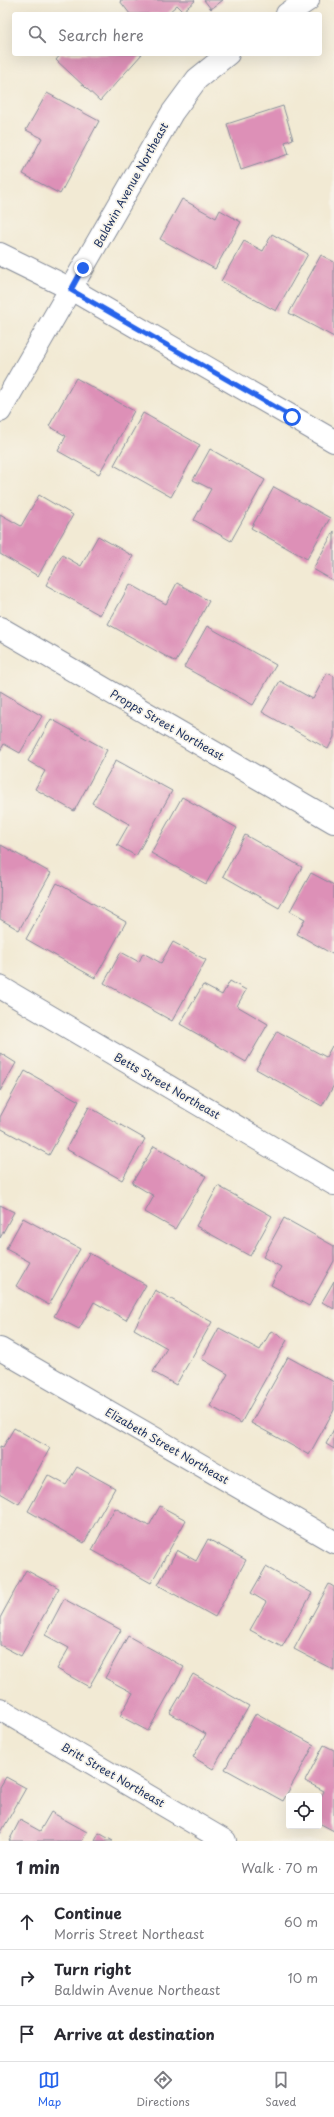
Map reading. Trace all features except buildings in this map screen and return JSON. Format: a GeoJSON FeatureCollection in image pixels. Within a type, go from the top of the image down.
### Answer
{"type":"FeatureCollection","features":[{"type":"Feature","properties":{"kind":"street"},"geometry":{"type":"LineString","coordinates":[[290,12],[308,0]]}},
{"type":"Feature","properties":{"kind":"street","name":"Baldwin Avenue Northeast"},"geometry":{"type":"LineString","coordinates":[[0,411],[172,113],[197,79],[226,56]]}},
{"type":"Feature","properties":{"kind":"street"},"geometry":{"type":"LineString","coordinates":[[0,254],[71,290],[334,441]]}},
{"type":"Feature","properties":{"kind":"street","name":"Propps Street Northeast"},"geometry":{"type":"LineString","coordinates":[[0,628],[334,822]]}},
{"type":"Feature","properties":{"kind":"street","name":"Betts Street Northeast"},"geometry":{"type":"LineString","coordinates":[[0,987],[334,1184]]}},
{"type":"Feature","properties":{"kind":"street","name":"Elizabeth Street Northeast"},"geometry":{"type":"LineString","coordinates":[[0,1349],[334,1542]]}},
{"type":"Feature","properties":{"kind":"street","name":"Britt Street Northeast"},"geometry":{"type":"LineString","coordinates":[[0,1710],[226,1841]]}},
{"type":"Feature","properties":{"kind":"route"},"geometry":{"type":"LineString","coordinates":[[83,268],[71,290],[292,417]]}}]}
